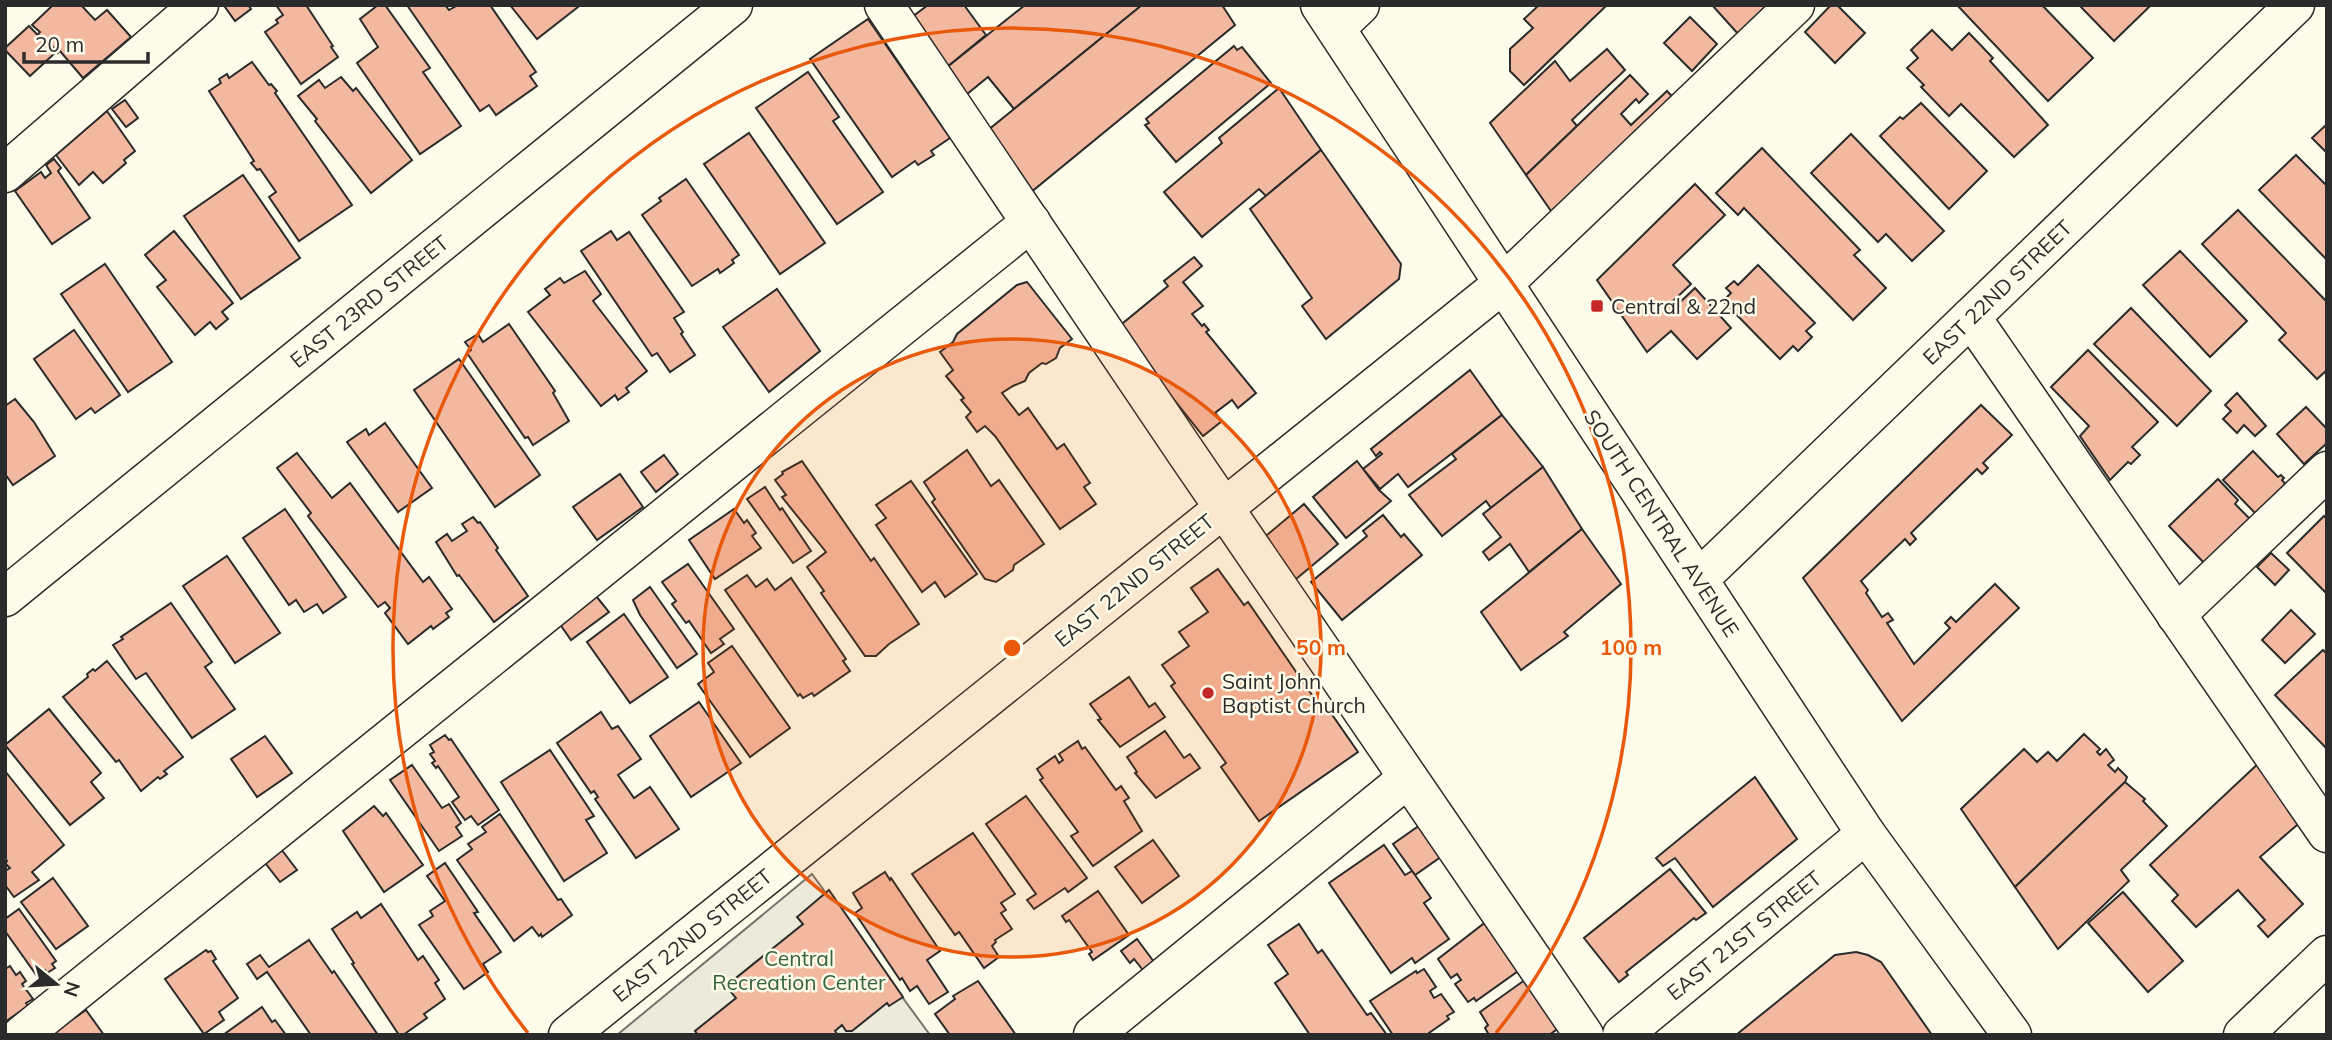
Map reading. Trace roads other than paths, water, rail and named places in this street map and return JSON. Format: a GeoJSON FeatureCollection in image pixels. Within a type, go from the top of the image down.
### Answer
{"type":"FeatureCollection","features":[{"type":"Feature","properties":{"kind":"street"},"geometry":{"type":"LineString","coordinates":[[5,173],[199,5]]}},
{"type":"Feature","properties":{"kind":"street","name":"EAST 23RD STREET"},"geometry":{"type":"LineString","coordinates":[[5,597],[733,5]]}},
{"type":"Feature","properties":{"kind":"street"},"geometry":{"type":"LineString","coordinates":[[884,5],[1223,508],[1584,1035]]}},
{"type":"Feature","properties":{"kind":"street","name":"EAST 22ND STREET"},"geometry":{"type":"LineString","coordinates":[[568,1035],[1504,283],[1795,5]]}},
{"type":"Feature","properties":{"kind":"street","name":"EAST 22ND STREET"},"geometry":{"type":"LineString","coordinates":[[1699,579],[2295,5]]}},
{"type":"Feature","properties":{"kind":"street","name":"SOUTH CENTRAL AVENUE"},"geometry":{"type":"LineString","coordinates":[[1339,13],[1504,283],[1866,834],[2012,1035]]}},
{"type":"Feature","properties":{"kind":"street"},"geometry":{"type":"LineString","coordinates":[[22,1035],[1031,222]]}},
{"type":"Feature","properties":{"kind":"street"},"geometry":{"type":"LineString","coordinates":[[1971,317],[2327,834]]}},
{"type":"Feature","properties":{"kind":"street"},"geometry":{"type":"LineString","coordinates":[[2176,615],[2327,471]]}},
{"type":"Feature","properties":{"kind":"street"},"geometry":{"type":"LineString","coordinates":[[1093,1035],[1409,778]]}},
{"type":"Feature","properties":{"kind":"street","name":"EAST 21ST STREET"},"geometry":{"type":"LineString","coordinates":[[1622,1035],[1866,834]]}},
{"type":"Feature","properties":{"kind":"street"},"geometry":{"type":"LineString","coordinates":[[2244,1035],[2327,955]]}},
{"type":"Feature","properties":{"kind":"place","name":"Central & 22nd"},"geometry":{"type":"Point","coordinates":[1597,306]}},
{"type":"Feature","properties":{"kind":"place","name":"Saint John Baptist Church"},"geometry":{"type":"Point","coordinates":[1208,693]}},
{"type":"Feature","properties":{"kind":"park label","name":"Central Recreation Center"},"geometry":{"type":"Point","coordinates":[799,970]}}]}
